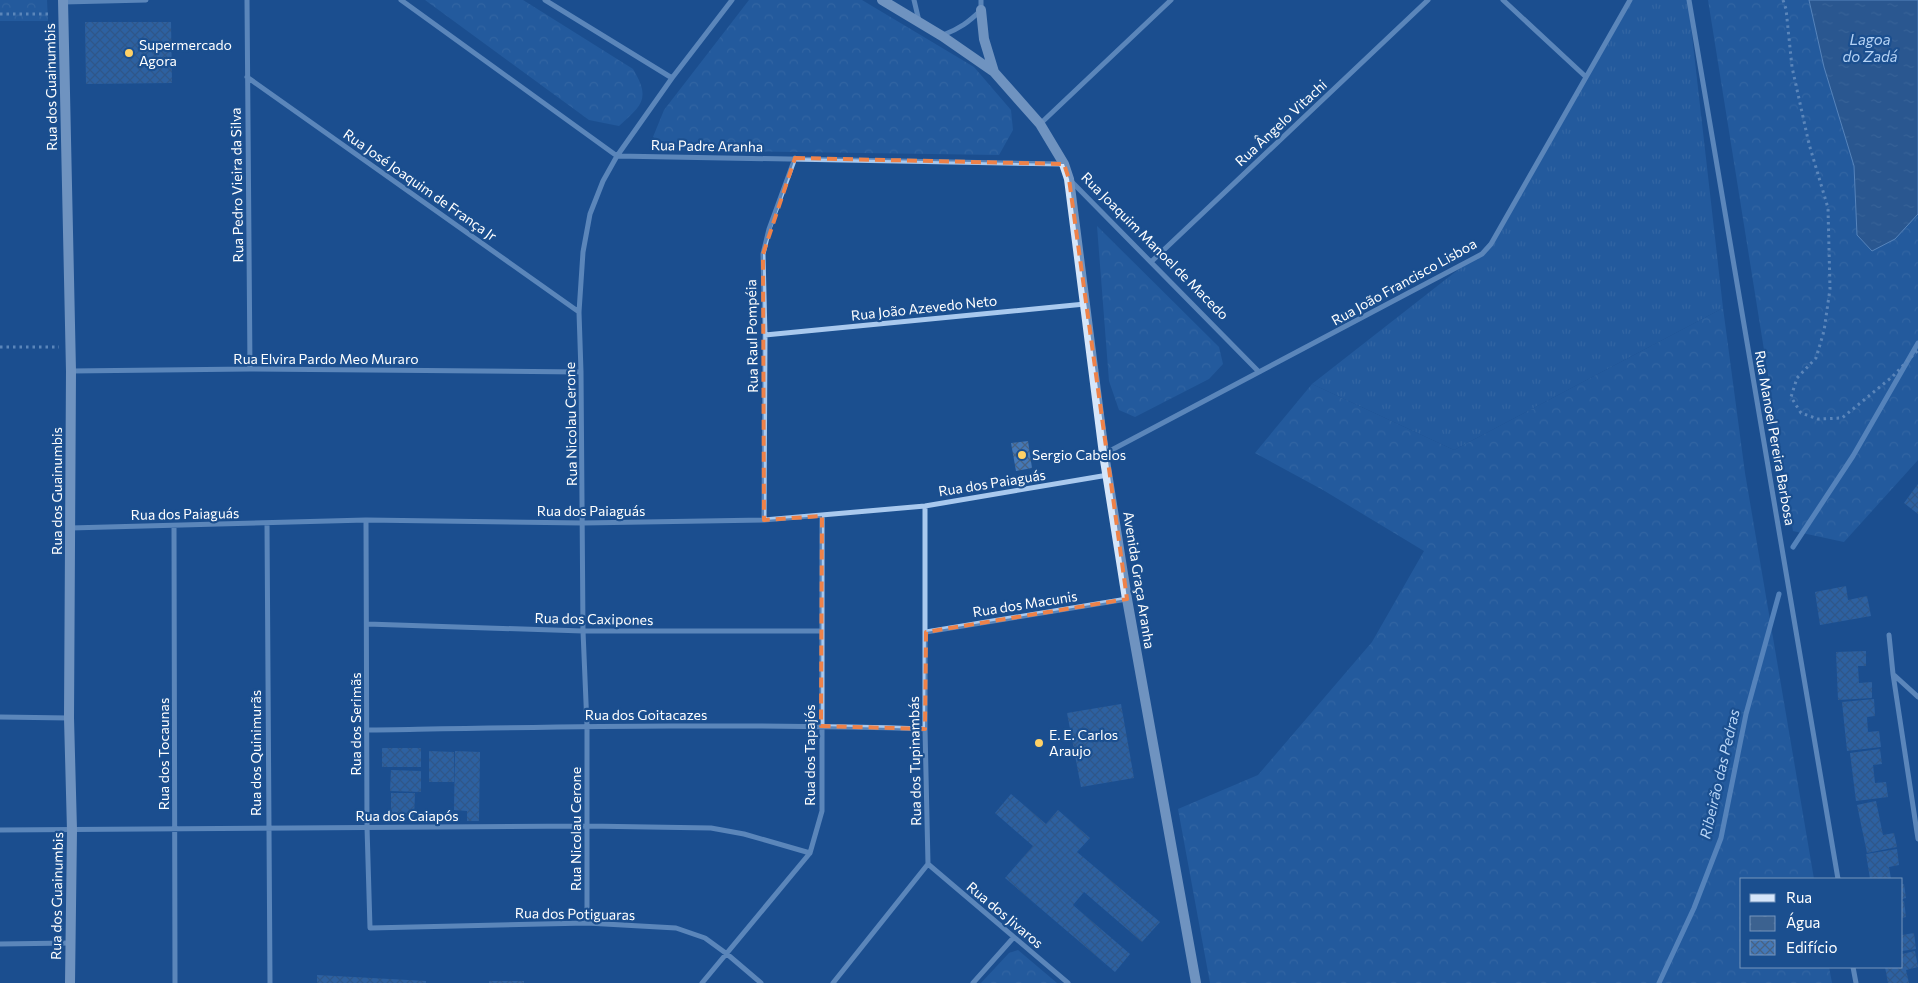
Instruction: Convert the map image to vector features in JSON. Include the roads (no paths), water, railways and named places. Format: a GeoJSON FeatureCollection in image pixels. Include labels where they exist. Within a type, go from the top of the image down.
{"type":"FeatureCollection","features":[{"type":"Feature","properties":{"kind":"street"},"geometry":{"type":"LineString","coordinates":[[63,1],[146,0]]}},
{"type":"Feature","properties":{"kind":"street","name":"Rua Pedro Vieira da Silva"},"geometry":{"type":"LineString","coordinates":[[246,0],[250,369]]}},
{"type":"Feature","properties":{"kind":"street"},"geometry":{"type":"LineString","coordinates":[[401,0],[617,156]]}},
{"type":"Feature","properties":{"kind":"street"},"geometry":{"type":"LineString","coordinates":[[545,0],[672,78]]}},
{"type":"Feature","properties":{"kind":"street","name":"Rua Nicolau Cerone"},"geometry":{"type":"LineString","coordinates":[[587,923],[587,726],[583,631],[582,372],[579,312],[583,252],[590,214],[603,181],[617,156],[672,78],[732,0]]}},
{"type":"Feature","properties":{"kind":"street","name":"Rua Joaquim Manoel de Macedo"},"geometry":{"type":"LineString","coordinates":[[882,0],[919,21],[994,72],[1040,124],[1064,164],[1069,179],[1259,372]]}},
{"type":"Feature","properties":{"kind":"street"},"geometry":{"type":"LineString","coordinates":[[914,0],[919,21]]}},
{"type":"Feature","properties":{"kind":"street"},"geometry":{"type":"LineString","coordinates":[[1040,124],[1170,0]]}},
{"type":"Feature","properties":{"kind":"street","name":"Rua Ângelo Vitachi"},"geometry":{"type":"LineString","coordinates":[[1150,262],[1428,0]]}},
{"type":"Feature","properties":{"kind":"street"},"geometry":{"type":"LineString","coordinates":[[1504,0],[1586,77]]}},
{"type":"Feature","properties":{"kind":"street","name":"Rua João Francisco Lisboa"},"geometry":{"type":"LineString","coordinates":[[1104,454],[1482,254],[1491,244],[1630,0]]}},
{"type":"Feature","properties":{"kind":"street","name":"Rua Manoel Pereira Barbosa"},"geometry":{"type":"LineString","coordinates":[[1689,0],[1838,878]]}},
{"type":"Feature","properties":{"kind":"street","name":"Rua dos Guainumbis"},"geometry":{"type":"LineString","coordinates":[[63,1],[71,347],[69,718],[72,830],[70,983]]}},
{"type":"Feature","properties":{"kind":"street"},"geometry":{"type":"LineString","coordinates":[[942,36],[970,22],[981,5]]}},
{"type":"Feature","properties":{"kind":"street"},"geometry":{"type":"LineString","coordinates":[[981,5],[984,39],[994,72]]}},
{"type":"Feature","properties":{"kind":"street","name":"Rua José Joaquim de França Jr"},"geometry":{"type":"LineString","coordinates":[[247,77],[579,312]]}},
{"type":"Feature","properties":{"kind":"street","name":"Rua Padre Aranha"},"geometry":{"type":"LineString","coordinates":[[617,156],[1064,164]]}},
{"type":"Feature","properties":{"kind":"street","name":"Rua Raul Pompéia"},"geometry":{"type":"LineString","coordinates":[[764,520],[765,335],[763,254],[768,229],[795,158]]}},
{"type":"Feature","properties":{"kind":"street","name":"Avenida Graça Aranha"},"geometry":{"type":"LineString","coordinates":[[1069,179],[1104,454],[1127,599],[1196,983]]}},
{"type":"Feature","properties":{"kind":"street","name":"Rua João Azevedo Neto"},"geometry":{"type":"LineString","coordinates":[[765,335],[1085,304]]}},
{"type":"Feature","properties":{"kind":"street","name":"Rua Elvira Pardo Meo Muraro"},"geometry":{"type":"LineString","coordinates":[[71,371],[250,369],[582,372]]}},
{"type":"Feature","properties":{"kind":"street","name":"Rua dos Paiaguás"},"geometry":{"type":"LineString","coordinates":[[70,528],[366,520],[583,523],[764,520],[925,506],[1108,475]]}},
{"type":"Feature","properties":{"kind":"street","name":"Rua dos Tupinambás"},"geometry":{"type":"LineString","coordinates":[[925,506],[925,729],[928,864]]}},
{"type":"Feature","properties":{"kind":"street","name":"Rua dos Tapajós"},"geometry":{"type":"LineString","coordinates":[[702,983],[810,853],[822,811],[822,516]]}},
{"type":"Feature","properties":{"kind":"street","name":"Rua dos Serimãs"},"geometry":{"type":"LineString","coordinates":[[366,520],[367,827],[370,928]]}},
{"type":"Feature","properties":{"kind":"street","name":"Rua dos Quinimurãs"},"geometry":{"type":"LineString","coordinates":[[266,523],[270,983]]}},
{"type":"Feature","properties":{"kind":"street","name":"Rua dos Tocaunas"},"geometry":{"type":"LineString","coordinates":[[174,526],[175,983]]}},
{"type":"Feature","properties":{"kind":"street","name":"Rua dos Macunis"},"geometry":{"type":"LineString","coordinates":[[926,632],[1127,599]]}},
{"type":"Feature","properties":{"kind":"street","name":"Rua dos Caxipones"},"geometry":{"type":"LineString","coordinates":[[367,624],[583,631],[822,631]]}},
{"type":"Feature","properties":{"kind":"street"},"geometry":{"type":"LineString","coordinates":[[1890,635],[1893,674],[1918,839]]}},
{"type":"Feature","properties":{"kind":"street"},"geometry":{"type":"LineString","coordinates":[[1893,674],[1918,697]]}},
{"type":"Feature","properties":{"kind":"street"},"geometry":{"type":"LineString","coordinates":[[0,717],[69,718]]}},
{"type":"Feature","properties":{"kind":"street","name":"Rua dos Goitacazes"},"geometry":{"type":"LineString","coordinates":[[367,730],[587,726],[821,726],[925,729]]}},
{"type":"Feature","properties":{"kind":"street","name":"Rua dos Caiapós"},"geometry":{"type":"LineString","coordinates":[[0,830],[587,826],[710,828],[744,834],[810,853]]}},
{"type":"Feature","properties":{"kind":"street"},"geometry":{"type":"LineString","coordinates":[[833,983],[928,864]]}},
{"type":"Feature","properties":{"kind":"street","name":"Rua dos Jivaros"},"geometry":{"type":"LineString","coordinates":[[928,864],[1068,983]]}},
{"type":"Feature","properties":{"kind":"street","name":"Rua dos Potiguaras"},"geometry":{"type":"LineString","coordinates":[[370,928],[587,923],[676,928],[706,938],[761,983]]}},
{"type":"Feature","properties":{"kind":"street"},"geometry":{"type":"LineString","coordinates":[[973,983],[1014,937]]}},
{"type":"Feature","properties":{"kind":"street"},"geometry":{"type":"LineString","coordinates":[[0,944],[70,943]]}},
{"type":"Feature","properties":{"kind":"street"},"geometry":{"type":"LineString","coordinates":[[1853,968],[1856,983]]}},
{"type":"Feature","properties":{"kind":"water","name":"Lagoa do Zadá"},"geometry":{"type":"Polygon","coordinates":[[[1809,0],[1918,0],[1918,214],[1895,239],[1872,251],[1857,235],[1854,166],[1824,67],[1809,0]]]}},
{"type":"Feature","properties":{"kind":"waterway","name":"Ribeirão das Pedras"},"geometry":{"type":"LineString","coordinates":[[1793,547],[1853,456],[1918,343]]}},
{"type":"Feature","properties":{"kind":"waterway","name":"Ribeirão das Pedras"},"geometry":{"type":"LineString","coordinates":[[1659,983],[1694,908],[1721,838],[1746,714],[1779,594]]}},
{"type":"Feature","properties":{"kind":"place","name":"Supermercado Agora"},"geometry":{"type":"Point","coordinates":[129,53]}},
{"type":"Feature","properties":{"kind":"place","name":"Sergio Cabelos"},"geometry":{"type":"Point","coordinates":[1022,455]}},
{"type":"Feature","properties":{"kind":"place","name":"E. E. Carlos Araujo"},"geometry":{"type":"Point","coordinates":[1039,743]}}]}
